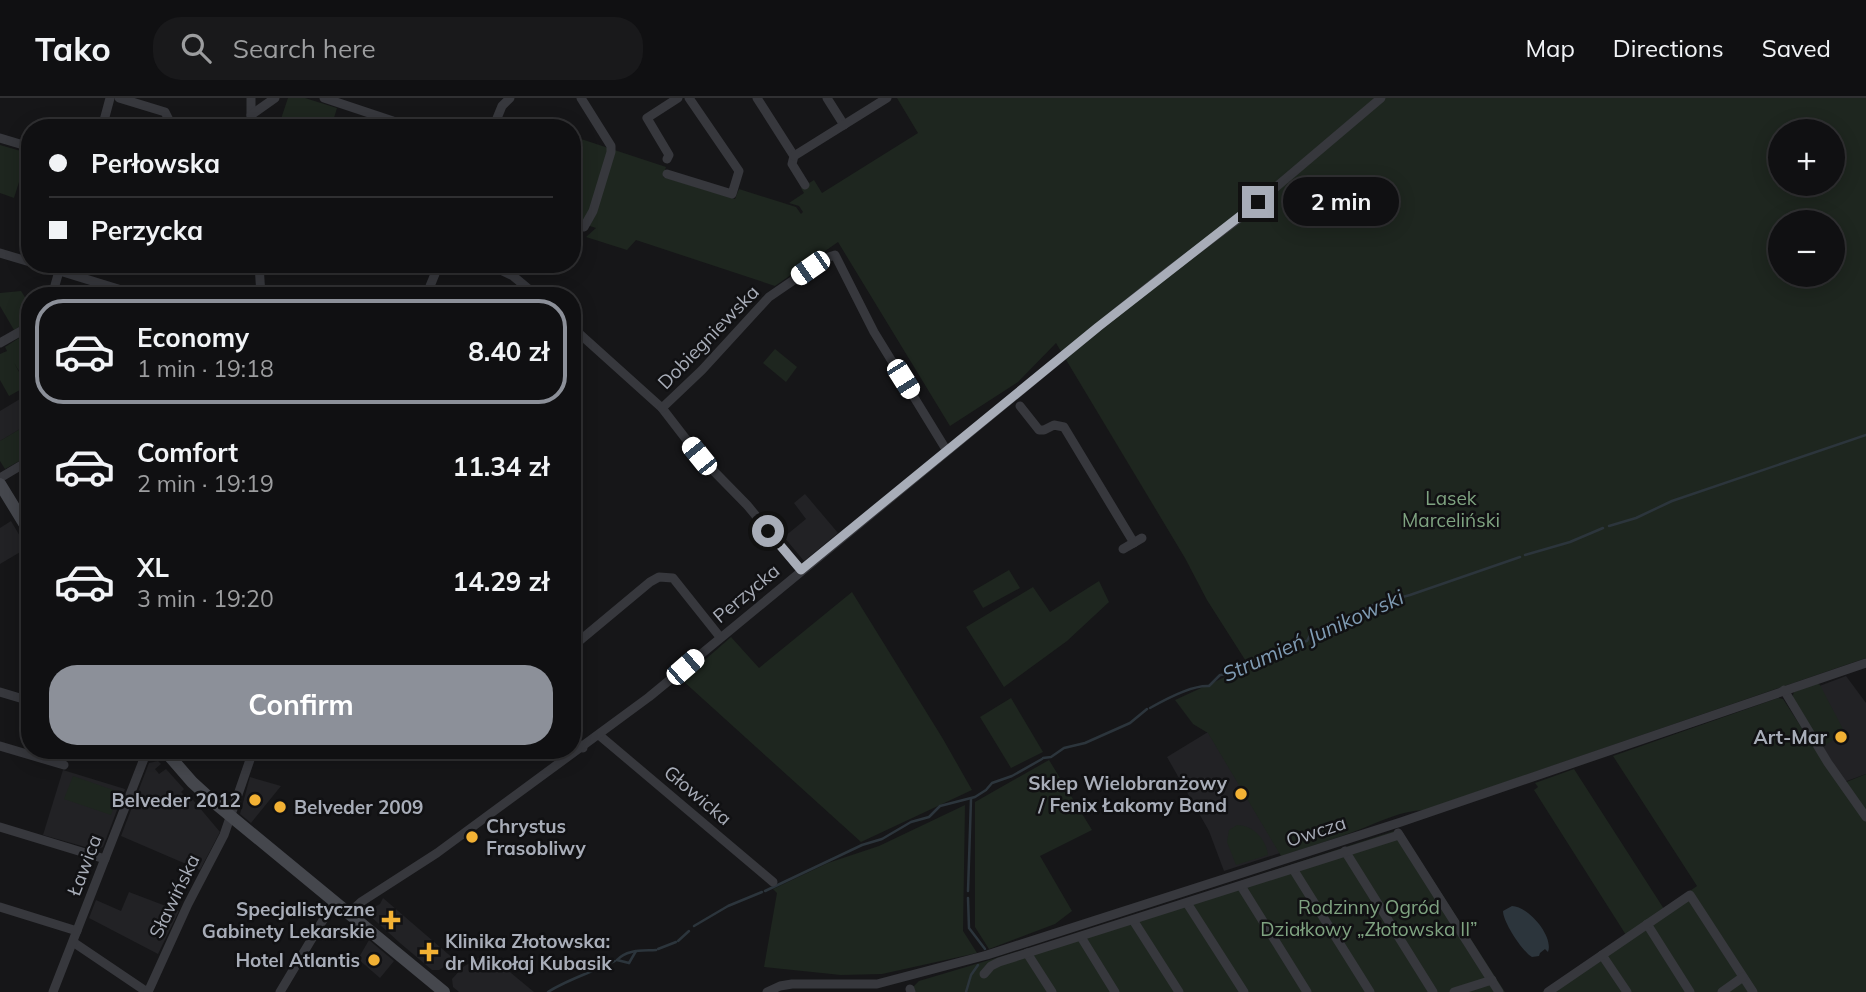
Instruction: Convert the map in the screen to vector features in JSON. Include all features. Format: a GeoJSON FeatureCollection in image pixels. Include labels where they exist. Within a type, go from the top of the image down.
{"type":"FeatureCollection","features":[{"type":"Feature","properties":{"kind":"street"},"geometry":{"type":"LineString","coordinates":[[104,119],[110,98]]}},
{"type":"Feature","properties":{"kind":"street"},"geometry":{"type":"LineString","coordinates":[[118,98],[165,113],[168,119]]}},
{"type":"Feature","properties":{"kind":"street"},"geometry":{"type":"LineString","coordinates":[[251,98],[251,116]]}},
{"type":"Feature","properties":{"kind":"street"},"geometry":{"type":"LineString","coordinates":[[251,116],[275,98]]}},
{"type":"Feature","properties":{"kind":"street"},"geometry":{"type":"LineString","coordinates":[[324,98],[387,119]]}},
{"type":"Feature","properties":{"kind":"street"},"geometry":{"type":"LineString","coordinates":[[497,119],[502,106],[510,98]]}},
{"type":"Feature","properties":{"kind":"street"},"geometry":{"type":"LineString","coordinates":[[581,98],[611,146],[593,211],[584,228]]}},
{"type":"Feature","properties":{"kind":"street"},"geometry":{"type":"LineString","coordinates":[[667,159],[670,155],[647,118],[678,98]]}},
{"type":"Feature","properties":{"kind":"street"},"geometry":{"type":"LineString","coordinates":[[667,174],[732,194],[739,171],[689,98]]}},
{"type":"Feature","properties":{"kind":"street"},"geometry":{"type":"LineString","coordinates":[[757,98],[794,156]]}},
{"type":"Feature","properties":{"kind":"street"},"geometry":{"type":"LineString","coordinates":[[827,98],[844,125]]}},
{"type":"Feature","properties":{"kind":"street"},"geometry":{"type":"LineString","coordinates":[[805,185],[792,164],[794,156],[887,98]]}},
{"type":"Feature","properties":{"kind":"street","name":"Perzycka"},"geometry":{"type":"LineString","coordinates":[[583,748],[1151,284],[1237,220],[1381,98]]}},
{"type":"Feature","properties":{"kind":"street"},"geometry":{"type":"LineString","coordinates":[[0,138],[21,144]]}},
{"type":"Feature","properties":{"kind":"street"},"geometry":{"type":"LineString","coordinates":[[0,253],[21,259]]}},
{"type":"Feature","properties":{"kind":"street","name":"Dobiegniewska"},"geometry":{"type":"LineString","coordinates":[[662,408],[702,370],[768,297],[826,258],[835,255],[874,332],[947,451]]}},
{"type":"Feature","properties":{"kind":"street"},"geometry":{"type":"LineString","coordinates":[[74,273],[115,287]]}},
{"type":"Feature","properties":{"kind":"street"},"geometry":{"type":"LineString","coordinates":[[507,273],[526,287]]}},
{"type":"Feature","properties":{"kind":"street"},"geometry":{"type":"LineString","coordinates":[[0,343],[21,331]]}},
{"type":"Feature","properties":{"kind":"street"},"geometry":{"type":"LineString","coordinates":[[581,335],[662,408],[699,456],[747,505],[801,570]]}},
{"type":"Feature","properties":{"kind":"street"},"geometry":{"type":"LineString","coordinates":[[1020,406],[1039,430],[1054,425],[1064,427],[1138,540],[1123,550]]}},
{"type":"Feature","properties":{"kind":"street"},"geometry":{"type":"LineString","coordinates":[[0,478],[21,465]]}},
{"type":"Feature","properties":{"kind":"street"},"geometry":{"type":"LineString","coordinates":[[0,484],[21,518]]}},
{"type":"Feature","properties":{"kind":"street"},"geometry":{"type":"LineString","coordinates":[[581,640],[650,582],[664,576],[673,578],[720,637]]}},
{"type":"Feature","properties":{"kind":"street","name":"Owcza"},"geometry":{"type":"LineString","coordinates":[[767,992],[792,984],[877,984],[987,955],[1403,821],[1866,663]]}},
{"type":"Feature","properties":{"kind":"street"},"geometry":{"type":"LineString","coordinates":[[1784,690],[1828,763],[1866,817]]}},
{"type":"Feature","properties":{"kind":"street"},"geometry":{"type":"LineString","coordinates":[[0,692],[21,698]]}},
{"type":"Feature","properties":{"kind":"street","name":"Głowicka"},"geometry":{"type":"LineString","coordinates":[[600,735],[773,882]]}},
{"type":"Feature","properties":{"kind":"street"},"geometry":{"type":"LineString","coordinates":[[0,746],[21,752]]}},
{"type":"Feature","properties":{"kind":"street"},"geometry":{"type":"LineString","coordinates":[[44,759],[64,765]]}},
{"type":"Feature","properties":{"kind":"street","name":"Ławica"},"geometry":{"type":"LineString","coordinates":[[54,992],[144,759]]}},
{"type":"Feature","properties":{"kind":"street"},"geometry":{"type":"LineString","coordinates":[[172,759],[192,782],[231,816],[337,902],[438,990]]}},
{"type":"Feature","properties":{"kind":"street","name":"Sławińska"},"geometry":{"type":"LineString","coordinates":[[148,992],[231,816],[250,759]]}},
{"type":"Feature","properties":{"kind":"street","name":"Perzycka"},"geometry":{"type":"LineString","coordinates":[[349,913],[568,759]]}},
{"type":"Feature","properties":{"kind":"street"},"geometry":{"type":"LineString","coordinates":[[0,827],[105,859]]}},
{"type":"Feature","properties":{"kind":"street"},"geometry":{"type":"LineString","coordinates":[[984,974],[999,961],[1399,834],[1499,992]]}},
{"type":"Feature","properties":{"kind":"street"},"geometry":{"type":"LineString","coordinates":[[1345,852],[1433,992]]}},
{"type":"Feature","properties":{"kind":"street"},"geometry":{"type":"LineString","coordinates":[[1293,869],[1370,992]]}},
{"type":"Feature","properties":{"kind":"street"},"geometry":{"type":"LineString","coordinates":[[1241,886],[1307,992]]}},
{"type":"Feature","properties":{"kind":"street"},"geometry":{"type":"LineString","coordinates":[[1548,992],[1561,988],[1602,955],[1690,895],[1753,992]]}},
{"type":"Feature","properties":{"kind":"street"},"geometry":{"type":"LineString","coordinates":[[280,992],[329,910],[337,902]]}},
{"type":"Feature","properties":{"kind":"street"},"geometry":{"type":"LineString","coordinates":[[1187,903],[1244,992]]}},
{"type":"Feature","properties":{"kind":"street"},"geometry":{"type":"LineString","coordinates":[[0,907],[77,931]]}},
{"type":"Feature","properties":{"kind":"street"},"geometry":{"type":"LineString","coordinates":[[1133,920],[1179,992]]}},
{"type":"Feature","properties":{"kind":"street"},"geometry":{"type":"LineString","coordinates":[[1647,924],[1690,992]]}},
{"type":"Feature","properties":{"kind":"street"},"geometry":{"type":"LineString","coordinates":[[1081,937],[1115,992]]}},
{"type":"Feature","properties":{"kind":"street"},"geometry":{"type":"LineString","coordinates":[[72,942],[148,992]]}},
{"type":"Feature","properties":{"kind":"street"},"geometry":{"type":"LineString","coordinates":[[1027,953],[1052,992]]}},
{"type":"Feature","properties":{"kind":"street"},"geometry":{"type":"LineString","coordinates":[[1602,955],[1627,992]]}},
{"type":"Feature","properties":{"kind":"street"},"geometry":{"type":"LineString","coordinates":[[1723,992],[1743,977]]}},
{"type":"Feature","properties":{"kind":"street"},"geometry":{"type":"LineString","coordinates":[[1454,992],[1492,980]]}},
{"type":"Feature","properties":{"kind":"shaded area"},"geometry":{"type":"Polygon","coordinates":[[[21,398],[21,428],[0,441],[0,411],[21,398]]]}},
{"type":"Feature","properties":{"kind":"shaded area"},"geometry":{"type":"Polygon","coordinates":[[[805,494],[838,533],[804,561],[784,537],[806,519],[794,503],[805,494]]]}},
{"type":"Feature","properties":{"kind":"shaded area"},"geometry":{"type":"Polygon","coordinates":[[[11,521],[21,538],[21,552],[0,564],[0,528],[11,521]]]}},
{"type":"Feature","properties":{"kind":"shaded area","name":"Art-Mar"},"geometry":{"type":"Polygon","coordinates":[[[1846,676],[1866,703],[1866,774],[1844,782],[1793,696],[1846,676]]]}},
{"type":"Feature","properties":{"kind":"shaded area","name":"Sklep Wielobranżowy / Fenix Łakomy Band"},"geometry":{"type":"Polygon","coordinates":[[[1208,732],[1280,853],[1224,871],[1209,831],[1167,757],[1208,732]]]}},
{"type":"Feature","properties":{"kind":"shaded area"},"geometry":{"type":"Polygon","coordinates":[[[158,761],[161,764],[155,769],[159,774],[166,769],[184,789],[181,792],[185,796],[188,794],[220,832],[200,870],[121,836],[149,763],[158,761]]]}},
{"type":"Feature","properties":{"kind":"shaded area"},"geometry":{"type":"Polygon","coordinates":[[[63,770],[125,789],[103,847],[96,850],[43,835],[63,770]]]}},
{"type":"Feature","properties":{"kind":"shaded area"},"geometry":{"type":"Polygon","coordinates":[[[250,777],[281,786],[251,823],[240,814],[250,777]]]}},
{"type":"Feature","properties":{"kind":"shaded area"},"geometry":{"type":"Polygon","coordinates":[[[129,892],[179,911],[158,954],[89,918],[96,900],[121,911],[129,892]]]}},
{"type":"Feature","properties":{"kind":"shaded area"},"geometry":{"type":"Polygon","coordinates":[[[383,898],[455,960],[439,970],[432,970],[400,943],[368,914],[367,911],[380,904],[383,898]]]}},
{"type":"Feature","properties":{"kind":"shaded area"},"geometry":{"type":"Polygon","coordinates":[[[1512,906],[1525,911],[1538,923],[1547,938],[1548,952],[1545,949],[1539,956],[1532,957],[1518,943],[1503,911],[1512,906]]]}},
{"type":"Feature","properties":{"kind":"shaded area"},"geometry":{"type":"Polygon","coordinates":[[[369,940],[394,961],[380,978],[358,959],[369,940]]]}},
{"type":"Feature","properties":{"kind":"shaded area"},"geometry":{"type":"Polygon","coordinates":[[[487,953],[534,992],[459,992],[453,987],[452,979],[463,967],[487,953]]]}},
{"type":"Feature","properties":{"kind":"green space"},"geometry":{"type":"Polygon","coordinates":[[[288,98],[305,98],[337,108],[334,119],[281,119],[288,98]]]}},
{"type":"Feature","properties":{"kind":"green space","name":"Lasek Marceliński"},"geometry":{"type":"Polygon","coordinates":[[[897,98],[1866,98],[1866,658],[1424,810],[1399,814],[1281,856],[1208,733],[1193,724],[1175,700],[1249,666],[1207,600],[1185,558],[1056,343],[1018,382],[950,426],[838,242],[775,286],[636,240],[627,250],[586,237],[596,228],[581,223],[581,139],[666,167],[663,177],[735,199],[739,189],[796,207],[801,214],[803,212],[799,206],[789,203],[804,193],[801,188],[814,180],[822,193],[918,133],[897,98]]]}},
{"type":"Feature","properties":{"kind":"green space"},"geometry":{"type":"Polygon","coordinates":[[[0,145],[21,151],[21,176],[14,198],[0,193],[0,145]]]}},
{"type":"Feature","properties":{"kind":"green space"},"geometry":{"type":"Polygon","coordinates":[[[21,291],[21,326],[14,330],[0,306],[0,293],[21,291]]]}},
{"type":"Feature","properties":{"kind":"green space"},"geometry":{"type":"Polygon","coordinates":[[[21,337],[21,374],[14,363],[21,375],[21,389],[9,396],[0,380],[0,354],[7,351],[5,347],[21,337]]]}},
{"type":"Feature","properties":{"kind":"green space"},"geometry":{"type":"Polygon","coordinates":[[[775,349],[797,367],[786,382],[763,363],[775,349]]]}},
{"type":"Feature","properties":{"kind":"green space"},"geometry":{"type":"Polygon","coordinates":[[[21,428],[21,460],[5,469],[0,461],[0,441],[21,428]]]}},
{"type":"Feature","properties":{"kind":"green space"},"geometry":{"type":"Polygon","coordinates":[[[1009,570],[1020,588],[983,608],[973,591],[1009,570]]]}},
{"type":"Feature","properties":{"kind":"green space"},"geometry":{"type":"Polygon","coordinates":[[[1099,581],[1109,602],[1067,641],[1004,687],[966,627],[1033,587],[1050,612],[1099,581]]]}},
{"type":"Feature","properties":{"kind":"green space"},"geometry":{"type":"Polygon","coordinates":[[[852,592],[972,790],[861,842],[682,680],[731,637],[759,668],[852,592]]]}},
{"type":"Feature","properties":{"kind":"green space"},"geometry":{"type":"Polygon","coordinates":[[[1817,683],[1845,733],[1822,747],[1792,698],[1794,692],[1817,683]]]}},
{"type":"Feature","properties":{"kind":"green space"},"geometry":{"type":"Polygon","coordinates":[[[1011,698],[1043,752],[1011,768],[980,717],[1011,698]]]}},
{"type":"Feature","properties":{"kind":"green space"},"geometry":{"type":"Polygon","coordinates":[[[1778,698],[1783,699],[1839,785],[1866,774],[1866,992],[1542,992],[1626,935],[1534,790],[1538,787],[1535,783],[1574,769],[1664,909],[1697,886],[1613,756],[1778,698]]]}},
{"type":"Feature","properties":{"kind":"green space"},"geometry":{"type":"Polygon","coordinates":[[[1049,760],[1092,830],[1040,856],[1072,911],[1055,924],[989,949],[975,927],[975,802],[1049,760]]]}},
{"type":"Feature","properties":{"kind":"green space"},"geometry":{"type":"Polygon","coordinates":[[[73,776],[119,792],[111,815],[64,799],[73,776]]]}},
{"type":"Feature","properties":{"kind":"green space"},"geometry":{"type":"Polygon","coordinates":[[[965,805],[963,931],[977,953],[882,974],[841,975],[764,967],[777,893],[773,889],[828,863],[879,846],[965,805]]]}},
{"type":"Feature","properties":{"kind":"green space"},"geometry":{"type":"Polygon","coordinates":[[[1237,825],[1248,827],[1258,834],[1268,855],[1236,865],[1227,842],[1229,830],[1237,825]]]}},
{"type":"Feature","properties":{"kind":"green space","name":"Rodzinny Ogród Działkowy „Złotowska II”"},"geometry":{"type":"Polygon","coordinates":[[[1394,831],[1402,832],[1505,992],[908,992],[919,981],[1084,932],[1394,831]]]}},
{"type":"Feature","properties":{"kind":"waterway","name":"Strumień Junikowski"},"geometry":{"type":"LineString","coordinates":[[1609,526],[1636,518],[1672,501],[1866,435]]}},
{"type":"Feature","properties":{"kind":"waterway","name":"Strumień Junikowski"},"geometry":{"type":"LineString","coordinates":[[1525,555],[1570,542],[1603,528]]}},
{"type":"Feature","properties":{"kind":"waterway","name":"Strumień Junikowski"},"geometry":{"type":"LineString","coordinates":[[1150,708],[1187,690],[1209,686],[1220,675],[1228,674],[1262,655],[1280,652],[1286,645],[1307,641],[1310,635],[1335,623],[1345,622],[1370,606],[1520,557]]}},
{"type":"Feature","properties":{"kind":"waterway","name":"Strumień Junikowski"},"geometry":{"type":"LineString","coordinates":[[1043,758],[1130,723],[1147,709]]}},
{"type":"Feature","properties":{"kind":"waterway","name":"Strumień Junikowski"},"geometry":{"type":"LineString","coordinates":[[765,891],[862,845],[882,839],[911,822],[929,817],[940,806],[975,797],[992,783],[1012,776],[1042,759]]}},
{"type":"Feature","properties":{"kind":"waterway"},"geometry":{"type":"LineString","coordinates":[[968,891],[971,799]]}},
{"type":"Feature","properties":{"kind":"waterway","name":"Strumień Junikowski"},"geometry":{"type":"LineString","coordinates":[[694,926],[728,906],[762,892]]}},
{"type":"Feature","properties":{"kind":"waterway"},"geometry":{"type":"LineString","coordinates":[[968,898],[969,928],[985,949]]}},
{"type":"Feature","properties":{"kind":"waterway","name":"Strumień Junikowski"},"geometry":{"type":"LineString","coordinates":[[678,941],[689,931]]}},
{"type":"Feature","properties":{"kind":"waterway","name":"Strumień Junikowski"},"geometry":{"type":"LineString","coordinates":[[658,949],[676,942]]}},
{"type":"Feature","properties":{"kind":"waterway","name":"Strumień Junikowski"},"geometry":{"type":"LineString","coordinates":[[617,960],[630,952],[656,950]]}},
{"type":"Feature","properties":{"kind":"waterway","name":"Strumień Junikowski"},"geometry":{"type":"LineString","coordinates":[[629,963],[636,951]]}},
{"type":"Feature","properties":{"kind":"waterway","name":"Strumień Junikowski"},"geometry":{"type":"LineString","coordinates":[[617,960],[629,963]]}},
{"type":"Feature","properties":{"kind":"waterway","name":"Strumień Junikowski"},"geometry":{"type":"LineString","coordinates":[[548,992],[615,961]]}},
{"type":"Feature","properties":{"kind":"waterway"},"geometry":{"type":"LineString","coordinates":[[966,992],[971,975],[978,965]]}},
{"type":"Feature","properties":{"kind":"place","name":"Art-Mar"},"geometry":{"type":"Point","coordinates":[1841,737]}},
{"type":"Feature","properties":{"kind":"place","name":"Sklep Wielobranżowy / Fenix Łakomy Band"},"geometry":{"type":"Point","coordinates":[1241,794]}},
{"type":"Feature","properties":{"kind":"place","name":"Belveder 2012"},"geometry":{"type":"Point","coordinates":[255,800]}},
{"type":"Feature","properties":{"kind":"place","name":"Belveder 2009"},"geometry":{"type":"Point","coordinates":[280,807]}},
{"type":"Feature","properties":{"kind":"place","name":"Chrystus Frasobliwy"},"geometry":{"type":"Point","coordinates":[472,837]}},
{"type":"Feature","properties":{"kind":"place","name":"Specjalistyczne Gabinety Lekarskie"},"geometry":{"type":"Point","coordinates":[391,920]}},
{"type":"Feature","properties":{"kind":"place","name":"Klinika Złotowska: dr Mikołaj Kubasik"},"geometry":{"type":"Point","coordinates":[429,952]}},
{"type":"Feature","properties":{"kind":"place","name":"Hotel Atlantis"},"geometry":{"type":"Point","coordinates":[374,960]}},
{"type":"Feature","properties":{"kind":"route"},"geometry":{"type":"LineString","coordinates":[[768,531],[801,570],[1098,327],[1258,202]]}}]}
